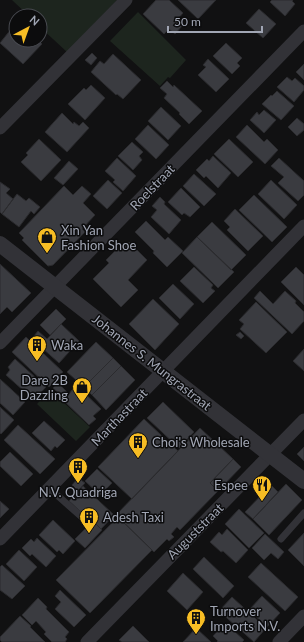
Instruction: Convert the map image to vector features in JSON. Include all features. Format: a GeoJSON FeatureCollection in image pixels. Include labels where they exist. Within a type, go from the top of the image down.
{"type":"FeatureCollection","features":[{"type":"Feature","properties":{"kind":"street"},"geometry":{"type":"LineString","coordinates":[[0,128],[126,0]]}},
{"type":"Feature","properties":{"kind":"street","name":"Roelstraat"},"geometry":{"type":"LineString","coordinates":[[0,343],[304,31]]}},
{"type":"Feature","properties":{"kind":"street","name":"Marthastraat"},"geometry":{"type":"LineString","coordinates":[[0,539],[304,226]]}},
{"type":"Feature","properties":{"kind":"street","name":"Johannes S. Mungrastraat"},"geometry":{"type":"LineString","coordinates":[[0,244],[304,481]]}},
{"type":"Feature","properties":{"kind":"street","name":"Auguststraat"},"geometry":{"type":"LineString","coordinates":[[87,642],[304,420]]}},
{"type":"Feature","properties":{"kind":"street"},"geometry":{"type":"LineString","coordinates":[[279,642],[304,616]]}},
{"type":"Feature","properties":{"kind":"lane"},"geometry":{"type":"LineString","coordinates":[[49,488],[84,519]]}},
{"type":"Feature","properties":{"kind":"lane"},"geometry":{"type":"LineString","coordinates":[[281,538],[304,513]]}},
{"type":"Feature","properties":{"kind":"shaded area"},"geometry":{"type":"Polygon","coordinates":[[[12,0],[117,0],[67,52],[48,34],[48,8],[20,8],[12,0]]]}},
{"type":"Feature","properties":{"kind":"shaded area"},"geometry":{"type":"Polygon","coordinates":[[[138,12],[186,60],[170,78],[168,77],[160,86],[110,41],[138,12]]]}},
{"type":"Feature","properties":{"kind":"shaded area"},"geometry":{"type":"Polygon","coordinates":[[[50,390],[90,427],[76,441],[37,404],[50,390]]]}},
{"type":"Feature","properties":{"kind":"building"},"geometry":{"type":"Polygon","coordinates":[[[156,0],[169,0],[183,13],[177,20],[182,26],[175,34],[169,29],[164,34],[143,14],[156,0]]]}},
{"type":"Feature","properties":{"kind":"building"},"geometry":{"type":"Polygon","coordinates":[[[178,0],[216,0],[198,19],[178,0]]]}},
{"type":"Feature","properties":{"kind":"building"},"geometry":{"type":"Polygon","coordinates":[[[272,0],[293,0],[292,1],[295,4],[285,16],[270,2],[272,0]]]}},
{"type":"Feature","properties":{"kind":"building"},"geometry":{"type":"Polygon","coordinates":[[[259,9],[276,24],[263,38],[246,23],[259,9]]]}},
{"type":"Feature","properties":{"kind":"building"},"geometry":{"type":"Polygon","coordinates":[[[8,33],[8,48],[38,48],[23,64],[0,43],[8,33]]]}},
{"type":"Feature","properties":{"kind":"building"},"geometry":{"type":"Polygon","coordinates":[[[226,43],[242,58],[237,63],[240,66],[232,74],[213,56],[226,43]]]}},
{"type":"Feature","properties":{"kind":"building"},"geometry":{"type":"Polygon","coordinates":[[[92,53],[97,58],[91,65],[85,60],[92,53]]]}},
{"type":"Feature","properties":{"kind":"building"},"geometry":{"type":"Polygon","coordinates":[[[113,54],[141,80],[123,99],[117,94],[116,95],[91,72],[100,61],[104,64],[113,54]]]}},
{"type":"Feature","properties":{"kind":"building"},"geometry":{"type":"Polygon","coordinates":[[[208,59],[229,79],[216,92],[198,75],[206,67],[203,65],[208,59]]]}},
{"type":"Feature","properties":{"kind":"building"},"geometry":{"type":"Polygon","coordinates":[[[304,64],[304,80],[296,72],[304,64]]]}},
{"type":"Feature","properties":{"kind":"building"},"geometry":{"type":"Polygon","coordinates":[[[287,77],[292,81],[295,78],[304,86],[304,90],[294,102],[277,87],[287,77]]]}},
{"type":"Feature","properties":{"kind":"building"},"geometry":{"type":"Polygon","coordinates":[[[167,81],[173,87],[174,85],[202,111],[189,124],[164,98],[167,94],[160,88],[167,81]]]}},
{"type":"Feature","properties":{"kind":"building"},"geometry":{"type":"Polygon","coordinates":[[[91,85],[105,98],[85,120],[68,104],[84,88],[86,90],[91,85]]]}},
{"type":"Feature","properties":{"kind":"building"},"geometry":{"type":"Polygon","coordinates":[[[277,91],[294,106],[281,120],[262,104],[277,91]]]}},
{"type":"Feature","properties":{"kind":"building"},"geometry":{"type":"Polygon","coordinates":[[[161,107],[181,126],[168,140],[148,121],[161,107]]]}},
{"type":"Feature","properties":{"kind":"building"},"geometry":{"type":"Polygon","coordinates":[[[264,110],[276,120],[264,133],[250,120],[257,112],[259,115],[264,110]]]}},
{"type":"Feature","properties":{"kind":"building"},"geometry":{"type":"Polygon","coordinates":[[[62,113],[73,124],[74,122],[79,126],[83,122],[89,128],[67,152],[45,132],[62,113]]]}},
{"type":"Feature","properties":{"kind":"building"},"geometry":{"type":"Polygon","coordinates":[[[297,118],[304,124],[304,130],[297,136],[288,127],[297,118]]]}},
{"type":"Feature","properties":{"kind":"building"},"geometry":{"type":"Polygon","coordinates":[[[148,125],[169,145],[156,159],[135,139],[148,125]]]}},
{"type":"Feature","properties":{"kind":"building"},"geometry":{"type":"Polygon","coordinates":[[[247,125],[264,142],[267,139],[278,150],[265,164],[236,137],[247,125]]]}},
{"type":"Feature","properties":{"kind":"building"},"geometry":{"type":"Polygon","coordinates":[[[39,139],[61,160],[41,181],[21,162],[28,155],[26,153],[39,139]]]}},
{"type":"Feature","properties":{"kind":"building"},"geometry":{"type":"Polygon","coordinates":[[[229,139],[253,162],[238,177],[214,154],[229,139]]]}},
{"type":"Feature","properties":{"kind":"building"},"geometry":{"type":"Polygon","coordinates":[[[132,142],[143,152],[139,156],[142,160],[133,170],[118,156],[132,142]]]}},
{"type":"Feature","properties":{"kind":"building"},"geometry":{"type":"Polygon","coordinates":[[[213,156],[231,173],[218,188],[206,176],[204,178],[196,170],[207,159],[209,161],[213,156]]]}},
{"type":"Feature","properties":{"kind":"building"},"geometry":{"type":"Polygon","coordinates":[[[117,158],[136,176],[123,191],[113,182],[115,180],[105,171],[117,158]]]}},
{"type":"Feature","properties":{"kind":"building"},"geometry":{"type":"Polygon","coordinates":[[[279,158],[304,181],[304,195],[298,201],[278,183],[284,177],[271,166],[279,158]]]}},
{"type":"Feature","properties":{"kind":"building"},"geometry":{"type":"Polygon","coordinates":[[[69,161],[78,169],[63,185],[54,178],[69,161]]]}},
{"type":"Feature","properties":{"kind":"building"},"geometry":{"type":"Polygon","coordinates":[[[194,174],[216,194],[204,206],[183,186],[194,174]]]}},
{"type":"Feature","properties":{"kind":"building"},"geometry":{"type":"Polygon","coordinates":[[[108,180],[122,193],[107,209],[93,196],[108,180]]]}},
{"type":"Feature","properties":{"kind":"building"},"geometry":{"type":"Polygon","coordinates":[[[271,180],[297,205],[284,219],[258,194],[271,180]]]}},
{"type":"Feature","properties":{"kind":"building"},"geometry":{"type":"Polygon","coordinates":[[[0,182],[10,189],[6,193],[13,199],[2,214],[0,212],[0,182]]]}},
{"type":"Feature","properties":{"kind":"building"},"geometry":{"type":"Polygon","coordinates":[[[64,186],[73,195],[82,186],[91,194],[83,203],[95,215],[82,229],[85,232],[53,265],[48,266],[22,240],[24,238],[19,233],[64,186]]]}},
{"type":"Feature","properties":{"kind":"building"},"geometry":{"type":"Polygon","coordinates":[[[181,188],[200,207],[190,217],[184,213],[182,215],[168,202],[181,188]]]}},
{"type":"Feature","properties":{"kind":"building"},"geometry":{"type":"Polygon","coordinates":[[[17,194],[26,201],[29,198],[40,207],[34,214],[31,211],[19,227],[2,214],[17,194]]]}},
{"type":"Feature","properties":{"kind":"building"},"geometry":{"type":"Polygon","coordinates":[[[254,195],[287,227],[272,242],[239,210],[254,195]]]}},
{"type":"Feature","properties":{"kind":"building"},"geometry":{"type":"Polygon","coordinates":[[[160,197],[165,202],[164,204],[181,220],[169,234],[151,217],[157,210],[152,206],[160,197]]]}},
{"type":"Feature","properties":{"kind":"building"},"geometry":{"type":"Polygon","coordinates":[[[235,209],[263,236],[248,251],[227,230],[230,227],[224,221],[235,209]]]}},
{"type":"Feature","properties":{"kind":"building"},"geometry":{"type":"Polygon","coordinates":[[[146,221],[165,240],[168,237],[183,251],[167,267],[153,253],[154,251],[135,232],[146,221]]]}},
{"type":"Feature","properties":{"kind":"building"},"geometry":{"type":"Polygon","coordinates":[[[212,222],[246,255],[231,270],[197,237],[212,222]]]}},
{"type":"Feature","properties":{"kind":"building"},"geometry":{"type":"Polygon","coordinates":[[[197,237],[234,272],[218,288],[182,253],[197,237]]]}},
{"type":"Feature","properties":{"kind":"building"},"geometry":{"type":"Polygon","coordinates":[[[129,242],[147,260],[128,280],[138,290],[121,307],[93,279],[109,263],[106,260],[118,248],[121,251],[129,242]]]}},
{"type":"Feature","properties":{"kind":"building"},"geometry":{"type":"Polygon","coordinates":[[[0,264],[31,293],[12,312],[7,307],[0,314],[0,264]]]}},
{"type":"Feature","properties":{"kind":"building"},"geometry":{"type":"Polygon","coordinates":[[[194,267],[213,285],[211,288],[215,291],[203,303],[180,281],[194,267]]]}},
{"type":"Feature","properties":{"kind":"building"},"geometry":{"type":"Polygon","coordinates":[[[296,267],[304,275],[304,305],[281,282],[296,267]]]}},
{"type":"Feature","properties":{"kind":"building"},"geometry":{"type":"Polygon","coordinates":[[[173,284],[194,304],[180,319],[159,298],[173,284]]]}},
{"type":"Feature","properties":{"kind":"building"},"geometry":{"type":"Polygon","coordinates":[[[260,291],[273,304],[285,291],[296,301],[295,303],[304,312],[304,321],[292,334],[254,298],[260,291]]]}},
{"type":"Feature","properties":{"kind":"building"},"geometry":{"type":"Polygon","coordinates":[[[153,299],[179,324],[155,350],[129,324],[153,299]]]}},
{"type":"Feature","properties":{"kind":"building"},"geometry":{"type":"Polygon","coordinates":[[[256,302],[287,332],[266,353],[240,329],[244,324],[239,320],[256,302]]]}},
{"type":"Feature","properties":{"kind":"building"},"geometry":{"type":"Polygon","coordinates":[[[56,309],[66,319],[50,335],[40,325],[56,309]]]}},
{"type":"Feature","properties":{"kind":"building"},"geometry":{"type":"Polygon","coordinates":[[[61,324],[79,341],[59,363],[41,347],[43,345],[34,336],[38,331],[47,339],[61,324]]]}},
{"type":"Feature","properties":{"kind":"building"},"geometry":{"type":"Polygon","coordinates":[[[240,332],[244,336],[241,339],[236,335],[240,332]]]}},
{"type":"Feature","properties":{"kind":"building","name":"Waka"},"geometry":{"type":"Polygon","coordinates":[[[26,337],[63,372],[49,387],[12,352],[26,337]]]}},
{"type":"Feature","properties":{"kind":"building"},"geometry":{"type":"Polygon","coordinates":[[[96,342],[113,358],[84,387],[67,372],[96,342]]]}},
{"type":"Feature","properties":{"kind":"building"},"geometry":{"type":"Polygon","coordinates":[[[304,349],[304,371],[293,361],[304,349]]]}},
{"type":"Feature","properties":{"kind":"building"},"geometry":{"type":"Polygon","coordinates":[[[113,358],[121,366],[92,395],[84,387],[113,358]]]}},
{"type":"Feature","properties":{"kind":"building"},"geometry":{"type":"Polygon","coordinates":[[[15,359],[46,387],[34,400],[6,375],[10,370],[8,367],[15,359]]]}},
{"type":"Feature","properties":{"kind":"building"},"geometry":{"type":"Polygon","coordinates":[[[121,366],[135,380],[106,410],[92,395],[121,366]]]}},
{"type":"Feature","properties":{"kind":"building"},"geometry":{"type":"Polygon","coordinates":[[[0,379],[25,402],[13,415],[0,403],[0,379]]]}},
{"type":"Feature","properties":{"kind":"building","name":"Dare 2B Dazzling"},"geometry":{"type":"Polygon","coordinates":[[[58,383],[69,394],[76,385],[101,409],[93,416],[96,419],[89,425],[63,400],[64,398],[53,388],[58,383]]]}},
{"type":"Feature","properties":{"kind":"building"},"geometry":{"type":"Polygon","coordinates":[[[163,402],[194,432],[179,448],[147,418],[163,402]]]}},
{"type":"Feature","properties":{"kind":"building"},"geometry":{"type":"Polygon","coordinates":[[[0,407],[14,420],[1,434],[0,433],[0,407]]]}},
{"type":"Feature","properties":{"kind":"building","name":"Choi's Wholesale"},"geometry":{"type":"Polygon","coordinates":[[[144,419],[178,451],[132,499],[98,467],[144,419]]]}},
{"type":"Feature","properties":{"kind":"building"},"geometry":{"type":"Polygon","coordinates":[[[44,421],[65,440],[57,448],[55,446],[51,451],[32,433],[44,421]]]}},
{"type":"Feature","properties":{"kind":"building"},"geometry":{"type":"Polygon","coordinates":[[[18,425],[55,459],[40,474],[4,440],[18,425]]]}},
{"type":"Feature","properties":{"kind":"building"},"geometry":{"type":"Polygon","coordinates":[[[200,428],[233,459],[210,483],[218,491],[180,530],[177,527],[171,534],[174,537],[169,541],[167,539],[154,552],[116,515],[200,428]]]}},
{"type":"Feature","properties":{"kind":"building"},"geometry":{"type":"Polygon","coordinates":[[[304,447],[304,461],[297,454],[304,447]]]}},
{"type":"Feature","properties":{"kind":"building"},"geometry":{"type":"Polygon","coordinates":[[[10,452],[33,474],[21,486],[0,466],[0,462],[10,452]]]}},
{"type":"Feature","properties":{"kind":"building"},"geometry":{"type":"Polygon","coordinates":[[[233,459],[241,467],[218,491],[210,483],[233,459]]]}},
{"type":"Feature","properties":{"kind":"building"},"geometry":{"type":"Polygon","coordinates":[[[97,469],[112,483],[100,495],[85,481],[97,469]]]}},
{"type":"Feature","properties":{"kind":"building","name":"N.V. Quadriga"},"geometry":{"type":"Polygon","coordinates":[[[78,478],[85,483],[78,491],[72,485],[78,478]]]}},
{"type":"Feature","properties":{"kind":"building"},"geometry":{"type":"Polygon","coordinates":[[[286,484],[302,500],[269,535],[253,519],[286,484]]]}},
{"type":"Feature","properties":{"kind":"building","name":"Espee"},"geometry":{"type":"Polygon","coordinates":[[[271,485],[278,492],[253,519],[245,512],[271,485]]]}},
{"type":"Feature","properties":{"kind":"building"},"geometry":{"type":"Polygon","coordinates":[[[83,486],[114,515],[101,529],[69,501],[83,486]]]}},
{"type":"Feature","properties":{"kind":"building"},"geometry":{"type":"Polygon","coordinates":[[[0,501],[9,509],[0,518],[0,501]]]}},
{"type":"Feature","properties":{"kind":"building"},"geometry":{"type":"Polygon","coordinates":[[[239,509],[264,533],[249,548],[225,524],[239,509]]]}},
{"type":"Feature","properties":{"kind":"building"},"geometry":{"type":"Polygon","coordinates":[[[118,517],[152,550],[90,613],[56,580],[118,517]]]}},
{"type":"Feature","properties":{"kind":"building"},"geometry":{"type":"Polygon","coordinates":[[[53,520],[75,541],[63,554],[59,550],[57,552],[39,535],[53,520]]]}},
{"type":"Feature","properties":{"kind":"building","name":"Adesh Taxi"},"geometry":{"type":"Polygon","coordinates":[[[93,521],[102,530],[85,548],[75,539],[93,521]]]}},
{"type":"Feature","properties":{"kind":"building"},"geometry":{"type":"Polygon","coordinates":[[[227,529],[248,550],[236,563],[210,542],[219,532],[222,535],[227,529]]]}},
{"type":"Feature","properties":{"kind":"building"},"geometry":{"type":"Polygon","coordinates":[[[304,533],[304,566],[288,550],[304,533]]]}},
{"type":"Feature","properties":{"kind":"building"},"geometry":{"type":"Polygon","coordinates":[[[265,534],[284,552],[278,559],[271,553],[264,560],[252,548],[265,534]]]}},
{"type":"Feature","properties":{"kind":"building"},"geometry":{"type":"Polygon","coordinates":[[[37,538],[56,556],[46,567],[32,554],[30,556],[22,548],[31,539],[34,542],[37,538]]]}},
{"type":"Feature","properties":{"kind":"building"},"geometry":{"type":"Polygon","coordinates":[[[19,550],[37,567],[24,581],[6,564],[19,550]]]}},
{"type":"Feature","properties":{"kind":"building"},"geometry":{"type":"Polygon","coordinates":[[[204,557],[234,586],[223,598],[193,569],[204,557]]]}},
{"type":"Feature","properties":{"kind":"building"},"geometry":{"type":"Polygon","coordinates":[[[261,563],[298,597],[285,611],[248,577],[261,563]]]}},
{"type":"Feature","properties":{"kind":"building"},"geometry":{"type":"Polygon","coordinates":[[[2,565],[25,586],[12,599],[0,590],[0,567],[2,565]]]}},
{"type":"Feature","properties":{"kind":"building"},"geometry":{"type":"Polygon","coordinates":[[[183,573],[203,592],[187,610],[167,591],[183,573]]]}},
{"type":"Feature","properties":{"kind":"building"},"geometry":{"type":"Polygon","coordinates":[[[60,590],[86,615],[74,627],[55,609],[61,602],[55,596],[60,590]]]}},
{"type":"Feature","properties":{"kind":"building"},"geometry":{"type":"Polygon","coordinates":[[[262,596],[280,613],[267,627],[249,610],[262,596]]]}},
{"type":"Feature","properties":{"kind":"building"},"geometry":{"type":"Polygon","coordinates":[[[232,597],[266,628],[254,642],[219,611],[232,597]]]}},
{"type":"Feature","properties":{"kind":"building"},"geometry":{"type":"Polygon","coordinates":[[[38,598],[47,607],[46,609],[69,632],[65,637],[67,639],[65,642],[52,642],[44,634],[46,632],[36,621],[32,625],[22,615],[38,598]]]}},
{"type":"Feature","properties":{"kind":"building"},"geometry":{"type":"Polygon","coordinates":[[[20,616],[45,642],[2,642],[0,640],[0,637],[20,616]]]}},
{"type":"Feature","properties":{"kind":"building"},"geometry":{"type":"Polygon","coordinates":[[[225,623],[244,640],[242,642],[217,642],[218,641],[213,636],[225,623]]]}},
{"type":"Feature","properties":{"kind":"building"},"geometry":{"type":"Polygon","coordinates":[[[133,626],[149,642],[122,642],[119,640],[133,626]]]}},
{"type":"Feature","properties":{"kind":"building","name":"Turnover Imports N.V."},"geometry":{"type":"Polygon","coordinates":[[[196,628],[211,642],[183,642],[196,628]]]}},
{"type":"Feature","properties":{"kind":"place","name":"Xin Yan Fashion Shoe"},"geometry":{"type":"Point","coordinates":[47,254]}},
{"type":"Feature","properties":{"kind":"place","name":"Waka"},"geometry":{"type":"Point","coordinates":[37,362]}},
{"type":"Feature","properties":{"kind":"place","name":"Dare 2B Dazzling"},"geometry":{"type":"Point","coordinates":[82,404]}},
{"type":"Feature","properties":{"kind":"place","name":"Choi's Wholesale"},"geometry":{"type":"Point","coordinates":[138,459]}},
{"type":"Feature","properties":{"kind":"place","name":"N.V. Quadriga"},"geometry":{"type":"Point","coordinates":[78,484]}},
{"type":"Feature","properties":{"kind":"place","name":"Espee"},"geometry":{"type":"Point","coordinates":[262,502]}},
{"type":"Feature","properties":{"kind":"place","name":"Adesh Taxi"},"geometry":{"type":"Point","coordinates":[89,534]}},
{"type":"Feature","properties":{"kind":"place","name":"Turnover Imports N.V."},"geometry":{"type":"Point","coordinates":[196,635]}}]}
